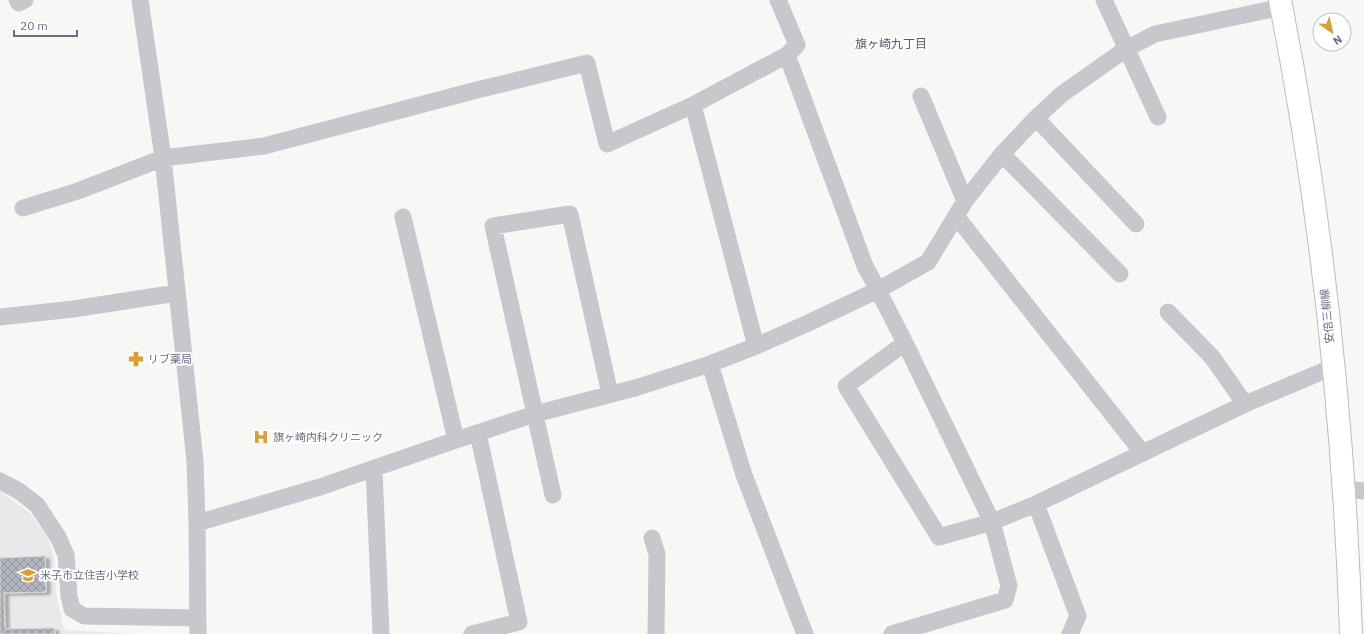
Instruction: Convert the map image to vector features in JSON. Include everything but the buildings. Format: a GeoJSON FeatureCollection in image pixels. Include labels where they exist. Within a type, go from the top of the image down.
{"type":"FeatureCollection","features":[{"type":"Feature","properties":{"kind":"street"},"geometry":{"type":"LineString","coordinates":[[17,0],[19,3],[25,0]]}},
{"type":"Feature","properties":{"kind":"street"},"geometry":{"type":"LineString","coordinates":[[0,481],[19,491],[37,505],[58,537],[66,555],[69,596],[72,609],[84,616],[198,626],[195,461],[163,158],[140,0]]}},
{"type":"Feature","properties":{"kind":"street"},"geometry":{"type":"LineString","coordinates":[[23,208],[78,191],[163,158],[264,146],[473,91],[587,63],[606,144],[693,105],[787,54],[797,45],[778,0]]}},
{"type":"Feature","properties":{"kind":"street"},"geometry":{"type":"LineString","coordinates":[[1104,0],[1158,117]]}},
{"type":"Feature","properties":{"kind":"street"},"geometry":{"type":"LineString","coordinates":[[197,523],[320,487],[535,414],[635,388],[710,364],[756,346],[878,290],[928,262],[965,201],[1002,154],[1036,118],[1062,94],[1126,49],[1155,34],[1281,3]]}},
{"type":"Feature","properties":{"kind":"street","name":"安倍三柳線"},"geometry":{"type":"LineString","coordinates":[[1281,3],[1314,195],[1333,367],[1354,490],[1351,634]]}},
{"type":"Feature","properties":{"kind":"street"},"geometry":{"type":"LineString","coordinates":[[787,54],[864,266],[905,343],[992,522],[1009,586],[1005,600],[892,634]]}},
{"type":"Feature","properties":{"kind":"street"},"geometry":{"type":"LineString","coordinates":[[921,96],[965,201]]}},
{"type":"Feature","properties":{"kind":"street"},"geometry":{"type":"LineString","coordinates":[[693,105],[756,346]]}},
{"type":"Feature","properties":{"kind":"street"},"geometry":{"type":"LineString","coordinates":[[1036,118],[1136,224]]}},
{"type":"Feature","properties":{"kind":"street"},"geometry":{"type":"LineString","coordinates":[[1002,154],[1120,274]]}},
{"type":"Feature","properties":{"kind":"street"},"geometry":{"type":"LineString","coordinates":[[553,495],[493,226],[570,214],[610,394]]}},
{"type":"Feature","properties":{"kind":"street"},"geometry":{"type":"LineString","coordinates":[[956,216],[1142,452]]}},
{"type":"Feature","properties":{"kind":"street"},"geometry":{"type":"LineString","coordinates":[[403,217],[456,440]]}},
{"type":"Feature","properties":{"kind":"street"},"geometry":{"type":"LineString","coordinates":[[0,317],[73,309],[177,294]]}},
{"type":"Feature","properties":{"kind":"street"},"geometry":{"type":"LineString","coordinates":[[1168,312],[1212,357],[1245,404]]}},
{"type":"Feature","properties":{"kind":"street"},"geometry":{"type":"LineString","coordinates":[[905,343],[846,386],[939,537],[992,522],[1036,504],[1245,404],[1333,367]]}},
{"type":"Feature","properties":{"kind":"street"},"geometry":{"type":"LineString","coordinates":[[710,364],[744,475],[805,634]]}},
{"type":"Feature","properties":{"kind":"street"},"geometry":{"type":"LineString","coordinates":[[472,634],[518,622],[478,433]]}},
{"type":"Feature","properties":{"kind":"street"},"geometry":{"type":"LineString","coordinates":[[374,469],[381,634]]}},
{"type":"Feature","properties":{"kind":"street"},"geometry":{"type":"LineString","coordinates":[[1036,504],[1078,616],[1070,634]]}},
{"type":"Feature","properties":{"kind":"street"},"geometry":{"type":"LineString","coordinates":[[652,538],[657,554],[656,634]]}},
{"type":"Feature","properties":{"kind":"shaded area","name":"米子市立住吉小学校"},"geometry":{"type":"Polygon","coordinates":[[[0,491],[30,513],[48,538],[54,557],[56,593],[63,625],[66,630],[133,634],[0,634],[0,491]]]}},
{"type":"Feature","properties":{"kind":"place","name":"リブ薬局"},"geometry":{"type":"Point","coordinates":[136,359]}},
{"type":"Feature","properties":{"kind":"place","name":"旗ヶ崎内科クリニック"},"geometry":{"type":"Point","coordinates":[261,437]}},
{"type":"Feature","properties":{"kind":"place","name":"米子市立住吉小学校"},"geometry":{"type":"Point","coordinates":[28,575]}},
{"type":"Feature","properties":{"kind":"district","name":"旗ヶ崎九丁目"},"geometry":{"type":"Point","coordinates":[891,44]}}]}
